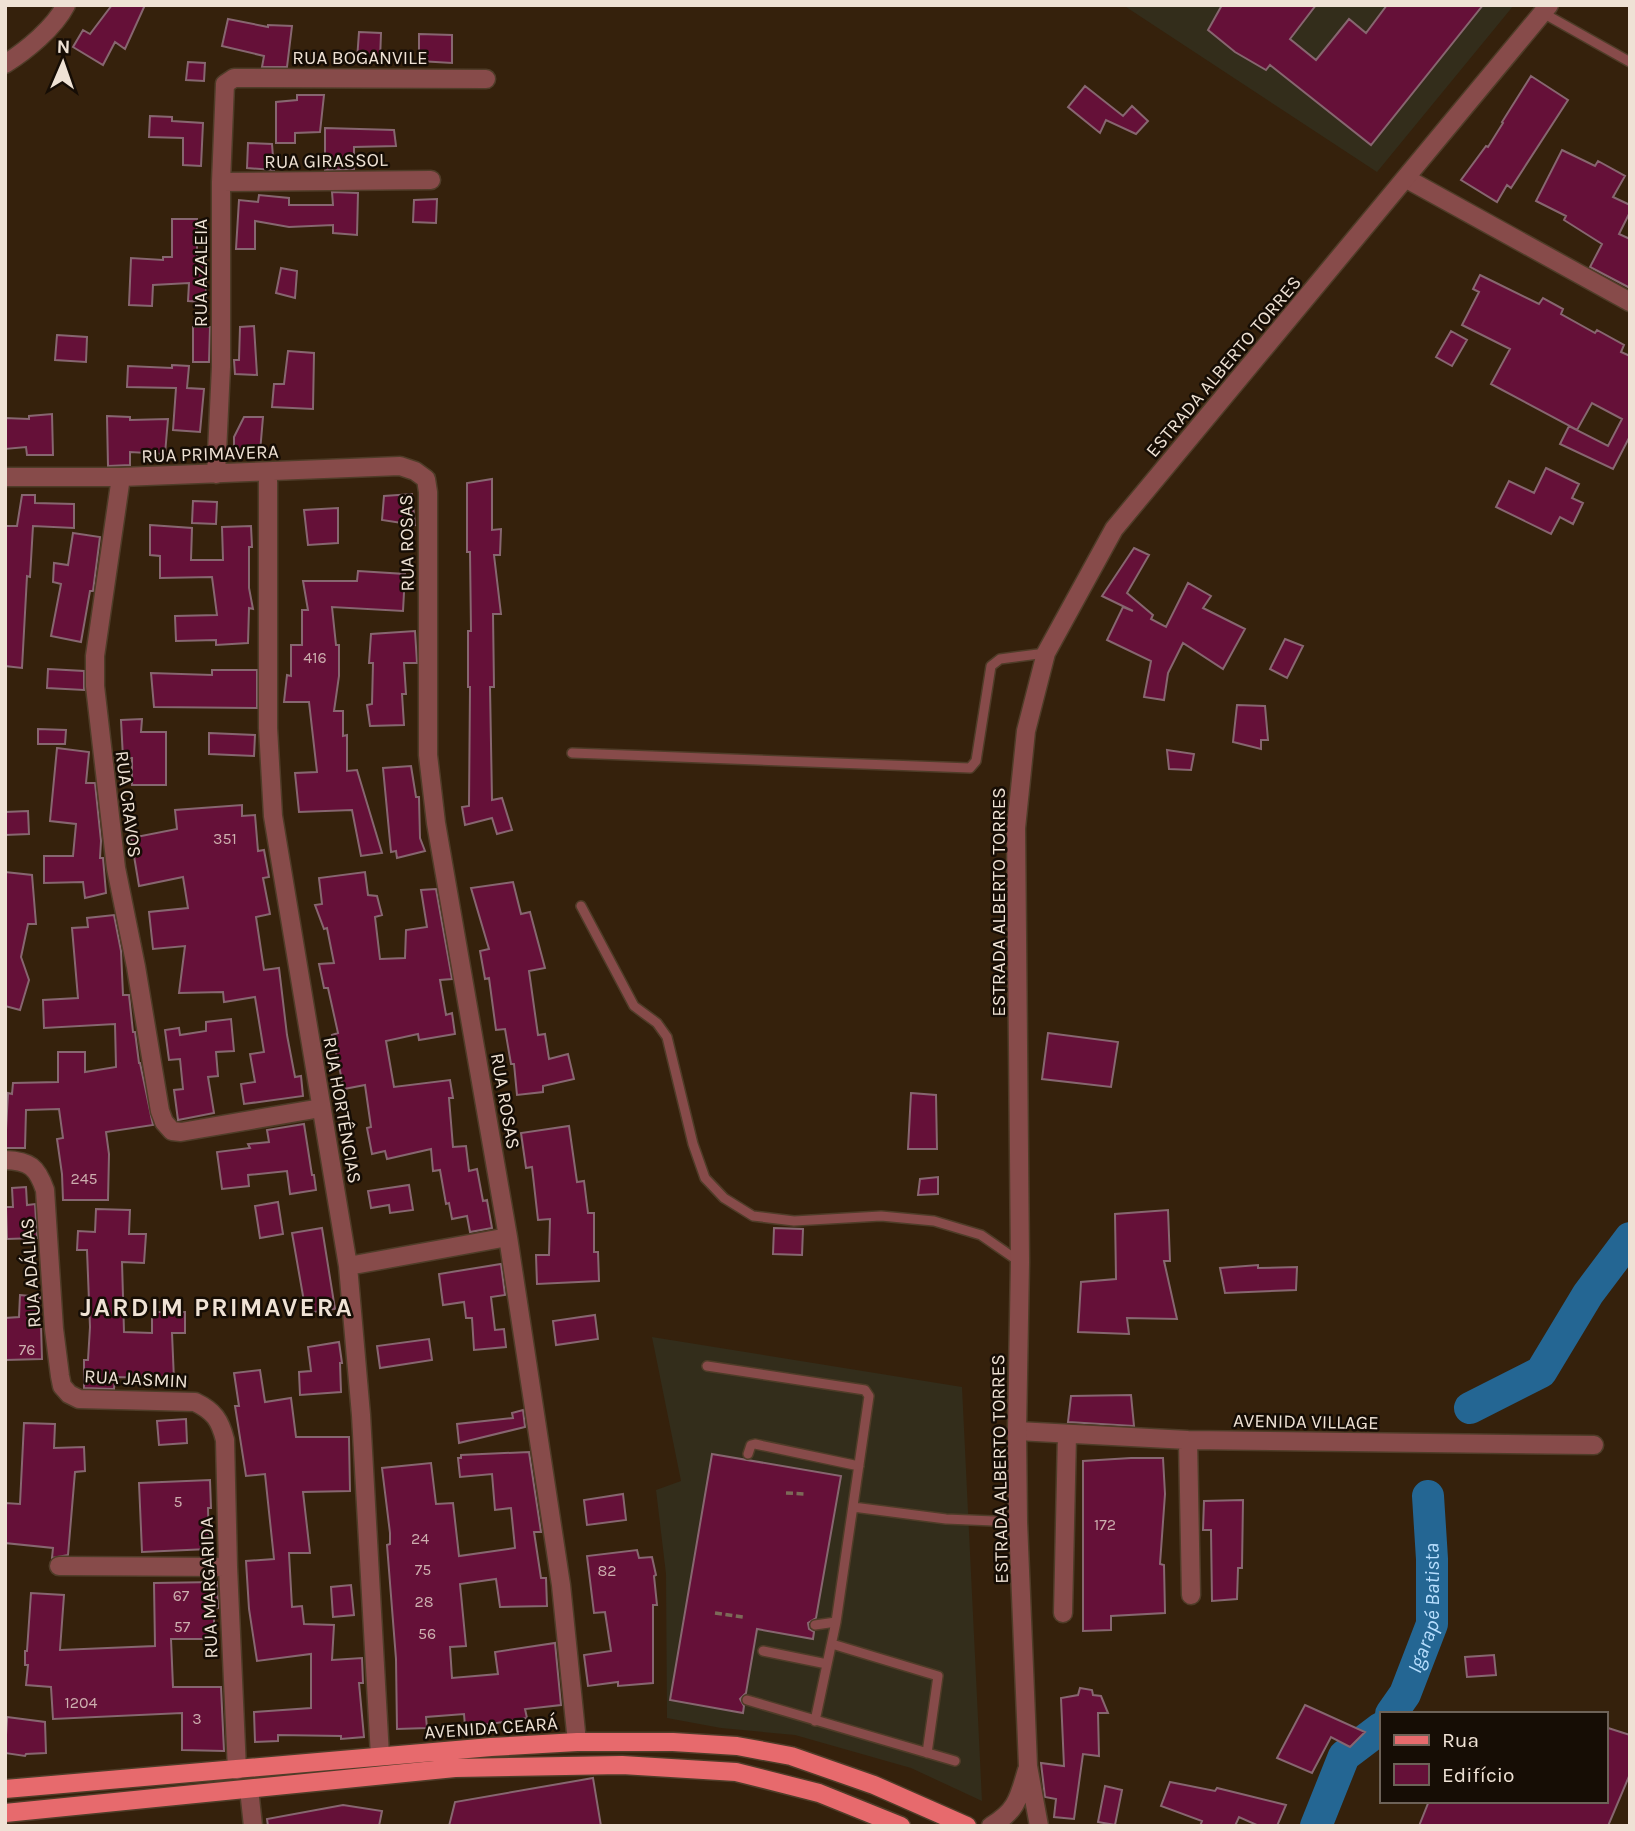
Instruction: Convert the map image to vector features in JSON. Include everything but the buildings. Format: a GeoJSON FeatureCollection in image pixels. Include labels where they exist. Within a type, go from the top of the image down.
{"type":"FeatureCollection","features":[{"type":"Feature","properties":{"kind":"main road","name":"AVENIDA CEARÁ"},"geometry":{"type":"LineString","coordinates":[[5,1789],[380,1756],[577,1742],[673,1742],[737,1746],[791,1756],[874,1785],[967,1826]]}},
{"type":"Feature","properties":{"kind":"main road","name":"AVENIDA CEARÁ"},"geometry":{"type":"LineString","coordinates":[[5,1813],[455,1768],[622,1765],[736,1772],[819,1793],[878,1821],[901,1826]]}},
{"type":"Feature","properties":{"kind":"street"},"geometry":{"type":"LineString","coordinates":[[5,64],[44,32],[66,5]]}},
{"type":"Feature","properties":{"kind":"street","name":"ESTRADA ALBERTO TORRES"},"geometry":{"type":"LineString","coordinates":[[1039,1826],[1027,1766],[1018,1522],[1020,1262],[1016,828],[1026,731],[1046,653],[1114,529],[1546,9]]}},
{"type":"Feature","properties":{"kind":"street","name":"RUA BOGANVILE"},"geometry":{"type":"LineString","coordinates":[[234,78],[486,79]]}},
{"type":"Feature","properties":{"kind":"street","name":"RUA AZALEIA"},"geometry":{"type":"LineString","coordinates":[[216,474],[224,91],[229,79],[234,78]]}},
{"type":"Feature","properties":{"kind":"street"},"geometry":{"type":"LineString","coordinates":[[1407,179],[1630,302]]}},
{"type":"Feature","properties":{"kind":"street","name":"RUA GIRASSOL"},"geometry":{"type":"LineString","coordinates":[[221,182],[431,180]]}},
{"type":"Feature","properties":{"kind":"street","name":"RUA PRIMAVERA"},"geometry":{"type":"LineString","coordinates":[[5,477],[268,473],[400,466],[415,471]]}},
{"type":"Feature","properties":{"kind":"street","name":"RUA ROSAS"},"geometry":{"type":"LineString","coordinates":[[415,471],[426,479],[428,492],[430,769],[436,823],[508,1237],[561,1585],[577,1742]]}},
{"type":"Feature","properties":{"kind":"street","name":"RUA HORTÊNCIAS"},"geometry":{"type":"LineString","coordinates":[[268,473],[268,728],[273,816],[348,1266],[360,1415],[380,1756]]}},
{"type":"Feature","properties":{"kind":"street","name":"RUA CRAVOS"},"geometry":{"type":"LineString","coordinates":[[121,477],[95,656],[97,719],[116,867],[160,1111],[164,1122],[172,1131],[181,1132],[321,1108]]}},
{"type":"Feature","properties":{"kind":"street","name":"RUA ADÁLIAS"},"geometry":{"type":"LineString","coordinates":[[5,1160],[28,1163],[39,1173],[46,1190],[54,1329],[62,1386]]}},
{"type":"Feature","properties":{"kind":"street"},"geometry":{"type":"LineString","coordinates":[[348,1266],[508,1237]]}},
{"type":"Feature","properties":{"kind":"street","name":"RUA JASMIN"},"geometry":{"type":"LineString","coordinates":[[62,1386],[69,1394],[79,1399],[195,1402],[211,1409]]}},
{"type":"Feature","properties":{"kind":"street","name":"RUA MARGARIDA"},"geometry":{"type":"LineString","coordinates":[[211,1409],[221,1423],[225,1440],[237,1770]]}},
{"type":"Feature","properties":{"kind":"street","name":"AVENIDA VILLAGE"},"geometry":{"type":"LineString","coordinates":[[1017,1431],[1188,1440],[1594,1445]]}},
{"type":"Feature","properties":{"kind":"street"},"geometry":{"type":"LineString","coordinates":[[1063,1613],[1067,1435]]}},
{"type":"Feature","properties":{"kind":"street"},"geometry":{"type":"LineString","coordinates":[[1188,1440],[1191,1595]]}},
{"type":"Feature","properties":{"kind":"street"},"geometry":{"type":"LineString","coordinates":[[59,1566],[228,1567]]}},
{"type":"Feature","properties":{"kind":"street","name":"ESTRADA ALBERTO TORRES"},"geometry":{"type":"LineString","coordinates":[[991,1826],[1010,1813],[1018,1800],[1027,1766]]}},
{"type":"Feature","properties":{"kind":"street"},"geometry":{"type":"LineString","coordinates":[[249,1789],[253,1826]]}},
{"type":"Feature","properties":{"kind":"lane"},"geometry":{"type":"LineString","coordinates":[[1546,9],[1630,62]]}},
{"type":"Feature","properties":{"kind":"lane"},"geometry":{"type":"LineString","coordinates":[[572,752],[970,768],[976,761],[991,666],[1000,659],[1046,653]]}},
{"type":"Feature","properties":{"kind":"lane"},"geometry":{"type":"LineString","coordinates":[[581,906],[634,1006],[657,1023],[667,1037],[693,1144],[705,1178],[724,1199],[753,1216],[794,1221],[881,1216],[934,1221],[981,1235],[1020,1262]]}},
{"type":"Feature","properties":{"kind":"lane"},"geometry":{"type":"LineString","coordinates":[[707,1366],[866,1390],[869,1396],[836,1622],[815,1721]]}},
{"type":"Feature","properties":{"kind":"lane"},"geometry":{"type":"LineString","coordinates":[[748,1454],[751,1445],[755,1444],[859,1466]]}},
{"type":"Feature","properties":{"kind":"lane"},"geometry":{"type":"LineString","coordinates":[[853,1507],[946,1519],[1018,1522]]}},
{"type":"Feature","properties":{"kind":"lane"},"geometry":{"type":"LineString","coordinates":[[815,1625],[836,1622]]}},
{"type":"Feature","properties":{"kind":"lane"},"geometry":{"type":"LineString","coordinates":[[832,1644],[938,1676],[927,1753]]}},
{"type":"Feature","properties":{"kind":"lane"},"geometry":{"type":"LineString","coordinates":[[763,1651],[827,1664]]}},
{"type":"Feature","properties":{"kind":"lane"},"geometry":{"type":"LineString","coordinates":[[747,1700],[955,1761]]}},
{"type":"Feature","properties":{"kind":"path"},"geometry":{"type":"LineString","coordinates":[[786,1493],[805,1494]]}},
{"type":"Feature","properties":{"kind":"path"},"geometry":{"type":"LineString","coordinates":[[715,1613],[743,1617]]}},
{"type":"Feature","properties":{"kind":"shaded area"},"geometry":{"type":"Polygon","coordinates":[[[1123,5],[1514,5],[1377,172],[1123,5]]]}},
{"type":"Feature","properties":{"kind":"shaded area"},"geometry":{"type":"Polygon","coordinates":[[[652,1337],[962,1387],[982,1801],[911,1768],[795,1735],[721,1728],[667,1718],[666,1574],[656,1490],[681,1481],[652,1337]]]}},
{"type":"Feature","properties":{"kind":"waterway","name":"Igarapé Batista"},"geometry":{"type":"LineString","coordinates":[[1470,1408],[1541,1372],[1588,1294],[1630,1238]]}},
{"type":"Feature","properties":{"kind":"waterway","name":"Igarapé Batista"},"geometry":{"type":"LineString","coordinates":[[1392,1712],[1405,1694],[1432,1624],[1428,1496]]}},
{"type":"Feature","properties":{"kind":"waterway","name":"Igarapé Batista"},"geometry":{"type":"LineString","coordinates":[[1316,1826],[1344,1756],[1380,1729]]}},
{"type":"Feature","properties":{"kind":"district","name":"JARDIM PRIMAVERA"},"geometry":{"type":"Point","coordinates":[217,1307]}}]}
